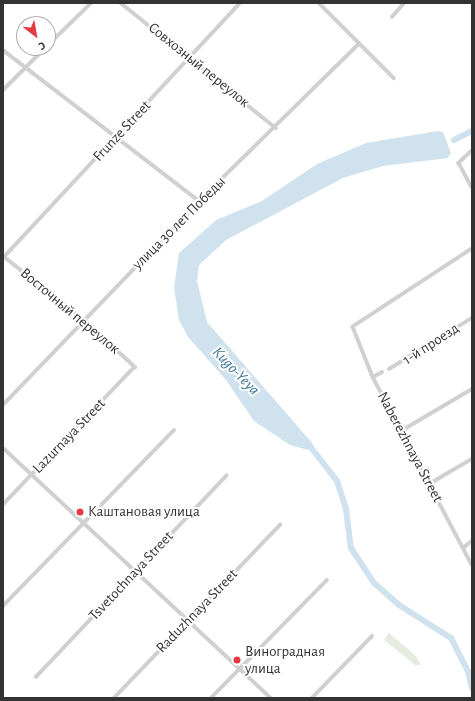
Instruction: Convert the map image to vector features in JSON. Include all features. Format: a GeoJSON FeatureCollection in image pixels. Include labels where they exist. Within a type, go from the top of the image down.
{"type":"FeatureCollection","features":[{"type":"Feature","properties":{"kind":"street"},"geometry":{"type":"LineString","coordinates":[[56,37],[91,3]]}},
{"type":"Feature","properties":{"kind":"street","name":"Совхозный переулок"},"geometry":{"type":"LineString","coordinates":[[121,3],[190,56],[276,128]]}},
{"type":"Feature","properties":{"kind":"street","name":"Frunze Street"},"geometry":{"type":"LineString","coordinates":[[3,257],[240,3]]}},
{"type":"Feature","properties":{"kind":"street"},"geometry":{"type":"LineString","coordinates":[[319,3],[358,45],[394,78]]}},
{"type":"Feature","properties":{"kind":"street"},"geometry":{"type":"LineString","coordinates":[[392,17],[404,3]]}},
{"type":"Feature","properties":{"kind":"street","name":"улица 30 лет Победы"},"geometry":{"type":"LineString","coordinates":[[3,405],[199,201],[276,128],[358,45]]}},
{"type":"Feature","properties":{"kind":"street"},"geometry":{"type":"LineString","coordinates":[[3,50],[27,66],[199,201]]}},
{"type":"Feature","properties":{"kind":"street"},"geometry":{"type":"LineString","coordinates":[[3,90],[37,56]]}},
{"type":"Feature","properties":{"kind":"street"},"geometry":{"type":"LineString","coordinates":[[472,151],[459,163],[472,187]]}},
{"type":"Feature","properties":{"kind":"street","name":"Naberezhnaya Street"},"geometry":{"type":"LineString","coordinates":[[472,248],[353,327],[373,377],[472,566]]}},
{"type":"Feature","properties":{"kind":"street","name":"Восточный переулок"},"geometry":{"type":"LineString","coordinates":[[3,257],[85,320],[135,367]]}},
{"type":"Feature","properties":{"kind":"street","name":"1-й проезд"},"geometry":{"type":"LineString","coordinates":[[389,369],[472,318]]}},
{"type":"Feature","properties":{"kind":"street","name":"Lazurnaya Street"},"geometry":{"type":"LineString","coordinates":[[3,505],[135,367]]}},
{"type":"Feature","properties":{"kind":"street"},"geometry":{"type":"LineString","coordinates":[[373,377],[382,372]]}},
{"type":"Feature","properties":{"kind":"street"},"geometry":{"type":"LineString","coordinates":[[401,431],[472,389]]}},
{"type":"Feature","properties":{"kind":"street"},"geometry":{"type":"LineString","coordinates":[[3,606],[174,430]]}},
{"type":"Feature","properties":{"kind":"street"},"geometry":{"type":"LineString","coordinates":[[3,448],[84,521],[193,626],[272,698]]}},
{"type":"Feature","properties":{"kind":"street"},"geometry":{"type":"LineString","coordinates":[[429,484],[472,459]]}},
{"type":"Feature","properties":{"kind":"street","name":"Tsvetochnaya Street"},"geometry":{"type":"LineString","coordinates":[[36,677],[226,476]]}},
{"type":"Feature","properties":{"kind":"street","name":"Raduzhnaya Street"},"geometry":{"type":"LineString","coordinates":[[114,698],[280,524]]}},
{"type":"Feature","properties":{"kind":"street"},"geometry":{"type":"LineString","coordinates":[[463,548],[472,541]]}},
{"type":"Feature","properties":{"kind":"street"},"geometry":{"type":"LineString","coordinates":[[211,698],[239,668],[328,580]]}},
{"type":"Feature","properties":{"kind":"street"},"geometry":{"type":"LineString","coordinates":[[312,698],[372,636]]}},
{"type":"Feature","properties":{"kind":"shaded area"},"geometry":{"type":"Polygon","coordinates":[[[389,633],[416,656],[421,665],[415,665],[384,640],[389,633]]]}},
{"type":"Feature","properties":{"kind":"water"},"geometry":{"type":"Polygon","coordinates":[[[438,131],[443,132],[451,153],[448,158],[383,166],[343,178],[226,240],[199,265],[197,281],[207,322],[313,444],[308,450],[290,445],[254,421],[226,380],[188,337],[179,320],[174,288],[179,253],[216,220],[262,201],[317,164],[366,143],[438,131]]]}},
{"type":"Feature","properties":{"kind":"waterway","name":"Kugo-Yeya"},"geometry":{"type":"LineString","coordinates":[[454,140],[472,131]]}},
{"type":"Feature","properties":{"kind":"waterway","name":"Kugo-Yeya"},"geometry":{"type":"LineString","coordinates":[[306,441],[337,481],[346,509],[351,548],[374,583],[399,605],[451,638],[468,671],[472,689]]}},
{"type":"Feature","properties":{"kind":"place","name":"Каштановая улица"},"geometry":{"type":"Point","coordinates":[80,512]}},
{"type":"Feature","properties":{"kind":"place","name":"Виноградная улица"},"geometry":{"type":"Point","coordinates":[237,660]}}]}
